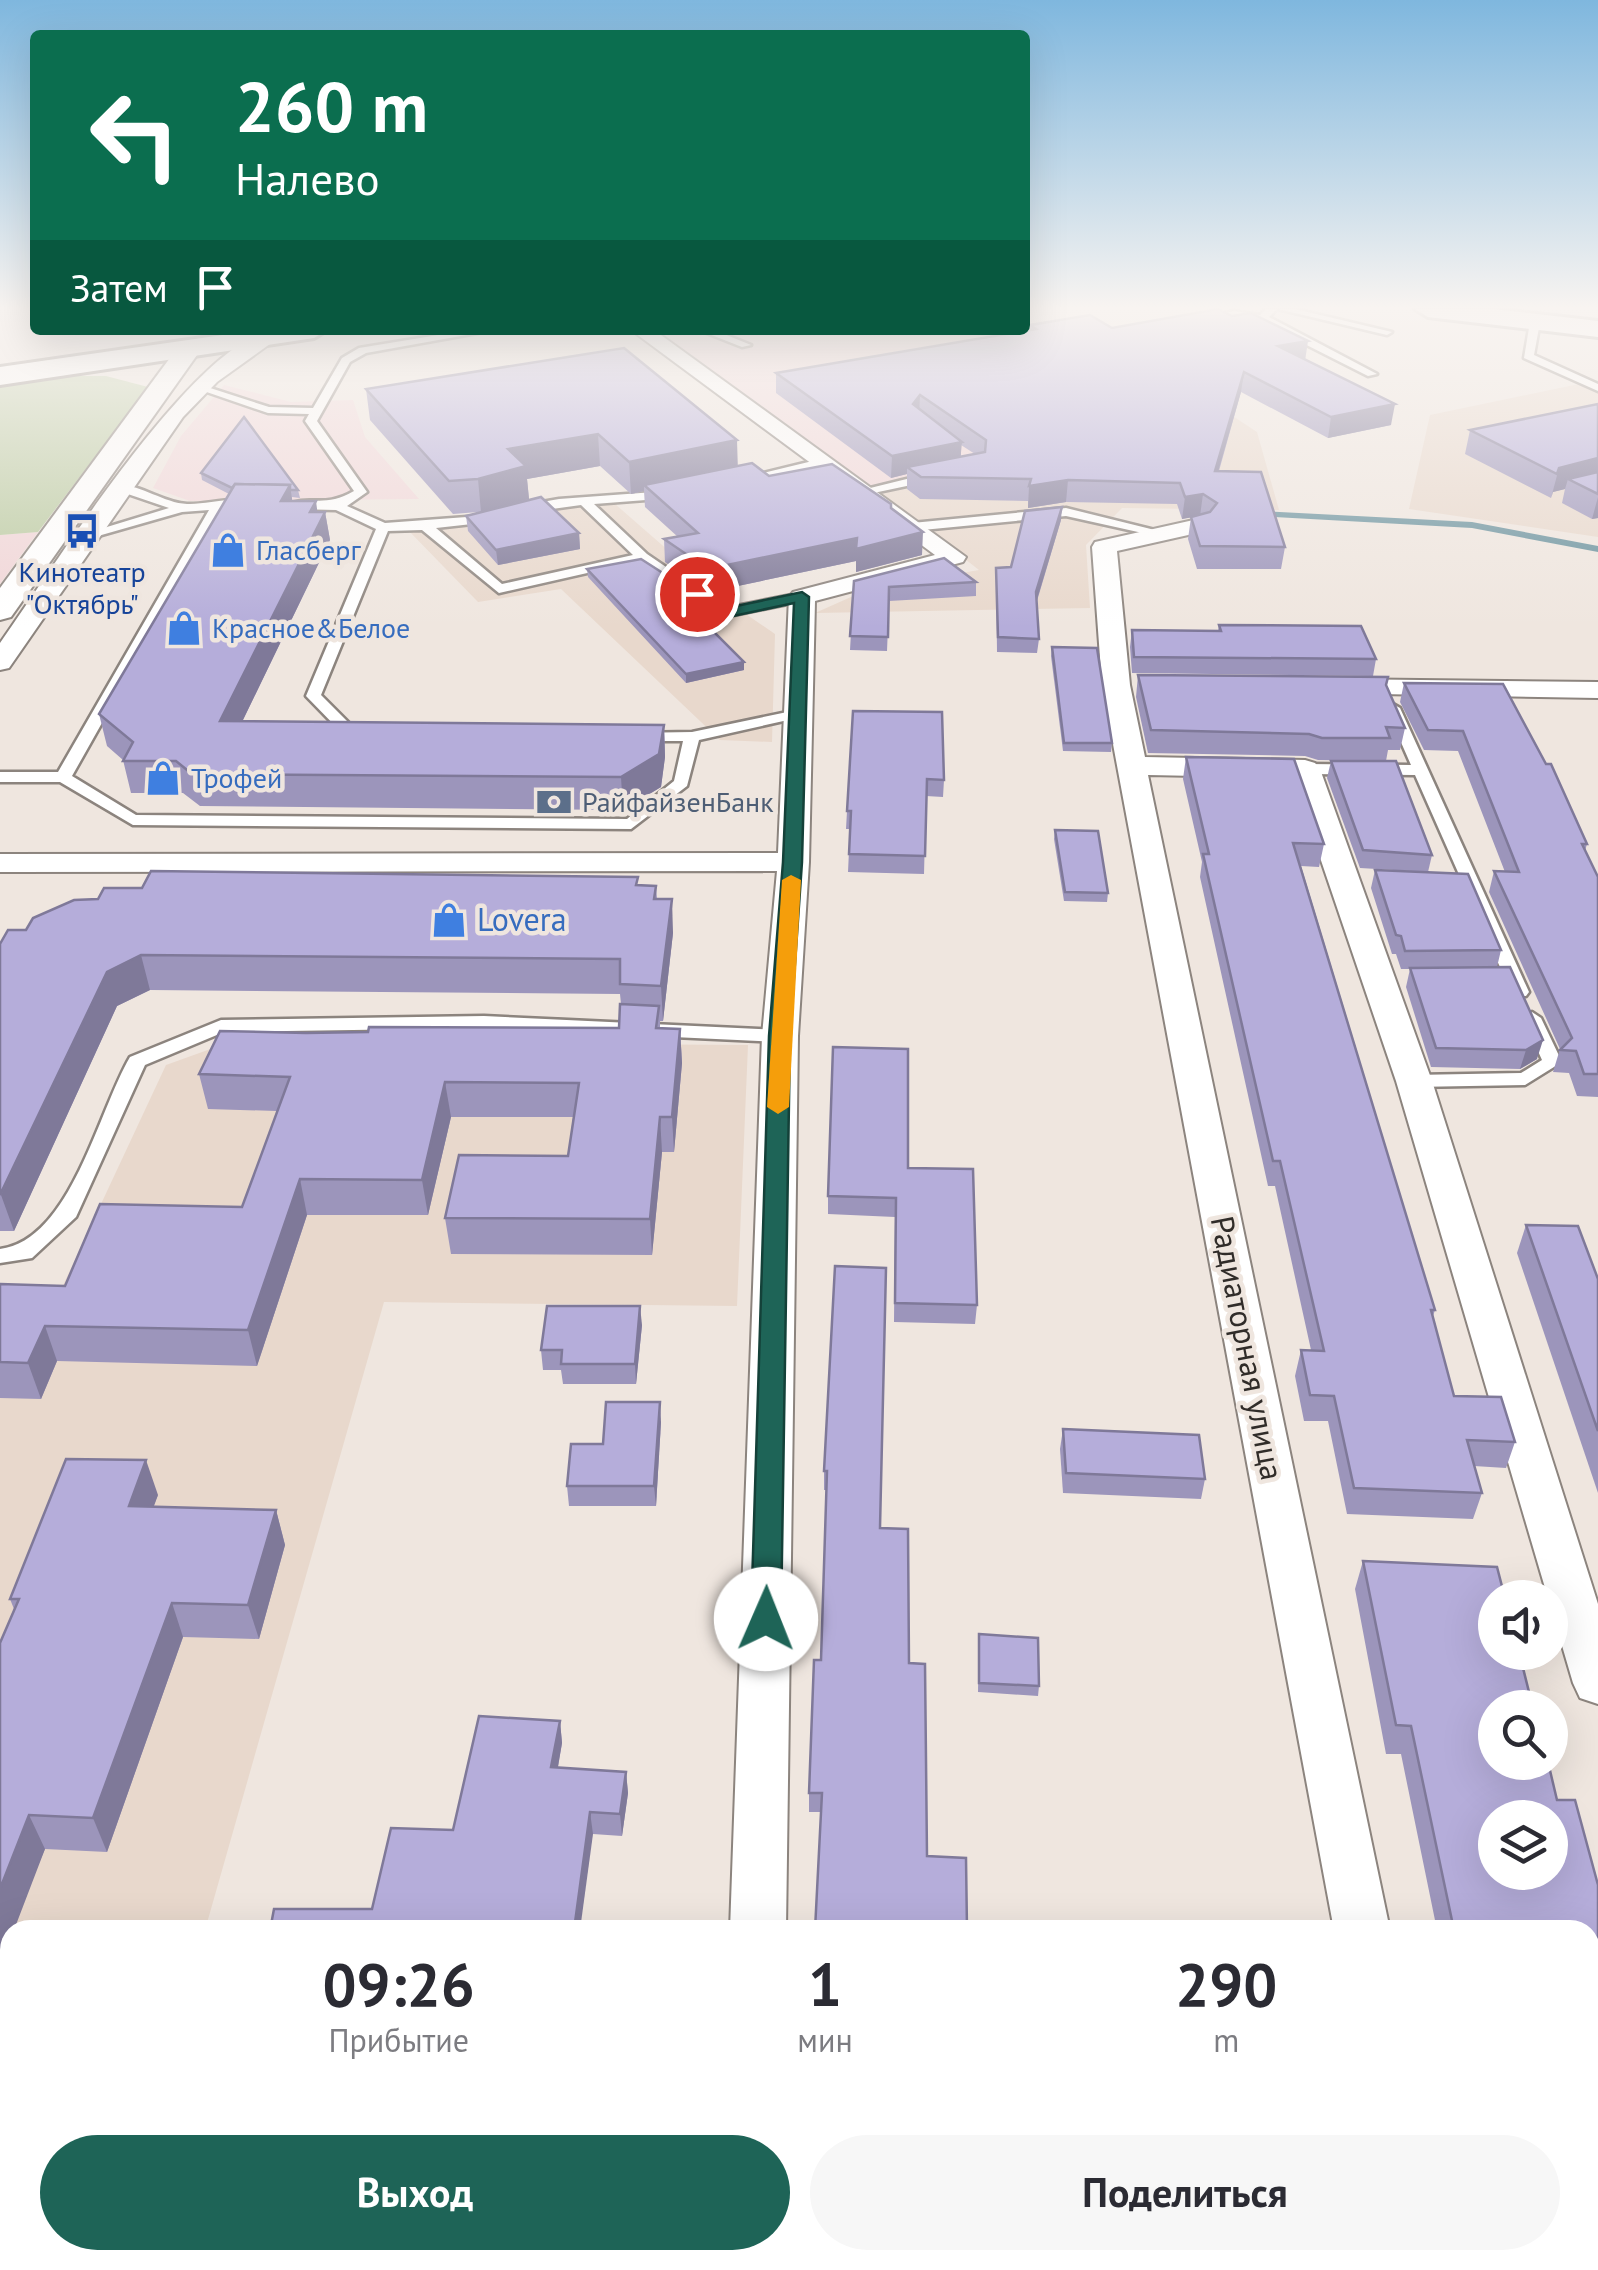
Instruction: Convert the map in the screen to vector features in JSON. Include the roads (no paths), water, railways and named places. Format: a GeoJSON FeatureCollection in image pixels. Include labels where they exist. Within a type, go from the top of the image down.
{"type":"FeatureCollection","features":[{"type":"Feature","properties":{"kind":"street"},"geometry":{"type":"LineString","coordinates":[[0,610],[141,415]]}},
{"type":"Feature","properties":{"kind":"street"},"geometry":{"type":"LineString","coordinates":[[0,662],[174,415]]}},
{"type":"Feature","properties":{"kind":"street"},"geometry":{"type":"LineString","coordinates":[[758,1920],[780,1036],[793,862],[802,597],[954,557],[759,415]]}},
{"type":"Feature","properties":{"kind":"street","name":"Радиаторная улица"},"geometry":{"type":"LineString","coordinates":[[1181,530],[1104,547],[1125,685],[1132,766],[1360,1920]]}},
{"type":"Feature","properties":{"kind":"street"},"geometry":{"type":"LineString","coordinates":[[1308,687],[1598,690]]}},
{"type":"Feature","properties":{"kind":"street"},"geometry":{"type":"LineString","coordinates":[[1132,766],[1306,769],[1353,879],[1388,978],[1414,1082],[1598,1683]]}},
{"type":"Feature","properties":{"kind":"street"},"geometry":{"type":"LineString","coordinates":[[0,864],[793,862]]}},
{"type":"Feature","properties":{"kind":"lane"},"geometry":{"type":"LineString","coordinates":[[313,415],[311,422],[361,492],[338,506]]}},
{"type":"Feature","properties":{"kind":"lane"},"geometry":{"type":"LineString","coordinates":[[728,482],[825,462]]}},
{"type":"Feature","properties":{"kind":"lane"},"geometry":{"type":"LineString","coordinates":[[864,491],[941,475]]}},
{"type":"Feature","properties":{"kind":"lane"},"geometry":{"type":"LineString","coordinates":[[123,488],[181,508]]}},
{"type":"Feature","properties":{"kind":"lane"},"geometry":{"type":"LineString","coordinates":[[515,511],[547,502],[631,502],[689,490]]}},
{"type":"Feature","properties":{"kind":"lane"},"geometry":{"type":"LineString","coordinates":[[585,502],[642,556],[724,614],[802,597]]}},
{"type":"Feature","properties":{"kind":"lane"},"geometry":{"type":"LineString","coordinates":[[63,777],[220,504]]}},
{"type":"Feature","properties":{"kind":"lane"},"geometry":{"type":"LineString","coordinates":[[88,537],[181,508],[259,505]]}},
{"type":"Feature","properties":{"kind":"lane"},"geometry":{"type":"LineString","coordinates":[[279,505],[338,506],[383,527],[425,526],[499,515]]}},
{"type":"Feature","properties":{"kind":"lane"},"geometry":{"type":"LineString","coordinates":[[912,527],[1066,512],[1181,530]]}},
{"type":"Feature","properties":{"kind":"lane"},"geometry":{"type":"LineString","coordinates":[[425,526],[499,588],[642,556]]}},
{"type":"Feature","properties":{"kind":"lane"},"geometry":{"type":"LineString","coordinates":[[368,732],[350,732],[314,696],[383,527]]}},
{"type":"Feature","properties":{"kind":"lane"},"geometry":{"type":"LineString","coordinates":[[1392,706],[1504,977],[1552,1062],[1525,1079],[1414,1082]]}},
{"type":"Feature","properties":{"kind":"lane"},"geometry":{"type":"LineString","coordinates":[[616,736],[692,736],[797,714]]}},
{"type":"Feature","properties":{"kind":"lane"},"geometry":{"type":"LineString","coordinates":[[0,777],[63,777],[132,820],[631,824],[682,783],[692,736]]}},
{"type":"Feature","properties":{"kind":"lane"},"geometry":{"type":"LineString","coordinates":[[1306,769],[1421,770]]}},
{"type":"Feature","properties":{"kind":"lane"},"geometry":{"type":"LineString","coordinates":[[0,1256],[24,1253],[70,1212],[136,1061],[222,1026],[484,1022],[780,1036]]}},
{"type":"Feature","properties":{"kind":"waterway"},"geometry":{"type":"LineString","coordinates":[[1260,514],[1472,525],[1598,549]]}},
{"type":"Feature","properties":{"kind":"place","name":"Кинотеатр \"Октябрь\""},"geometry":{"type":"Point","coordinates":[82,531]}},
{"type":"Feature","properties":{"kind":"place","name":"Гласберг"},"geometry":{"type":"Point","coordinates":[228,550]}},
{"type":"Feature","properties":{"kind":"place","name":"Красное&Белое"},"geometry":{"type":"Point","coordinates":[184,628]}},
{"type":"Feature","properties":{"kind":"place","name":"Трофей"},"geometry":{"type":"Point","coordinates":[163,778]}},
{"type":"Feature","properties":{"kind":"place","name":"РайфайзенБанк"},"geometry":{"type":"Point","coordinates":[554,802]}},
{"type":"Feature","properties":{"kind":"place","name":"Lovera"},"geometry":{"type":"Point","coordinates":[449,920]}}]}
